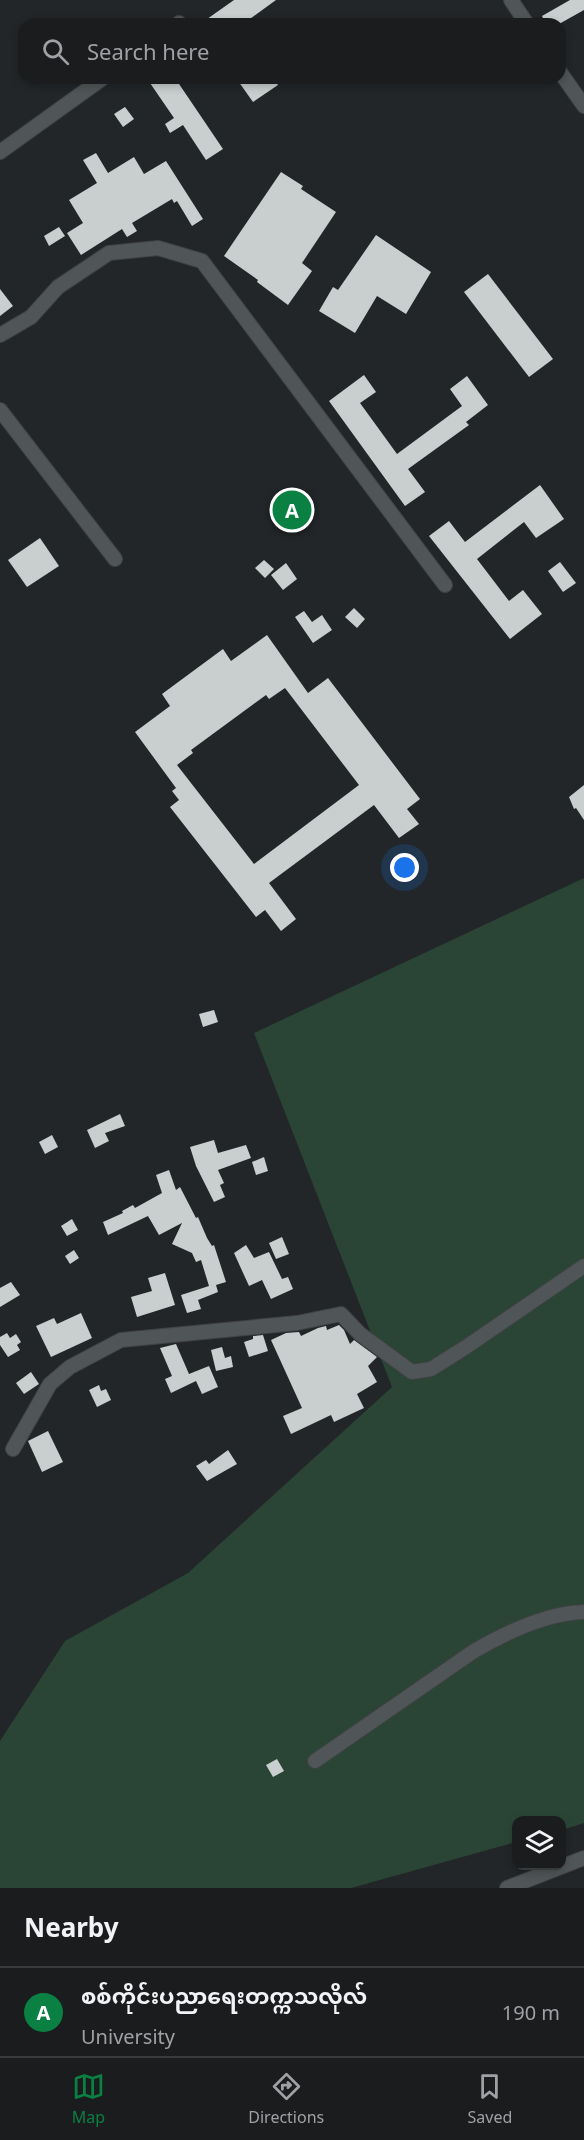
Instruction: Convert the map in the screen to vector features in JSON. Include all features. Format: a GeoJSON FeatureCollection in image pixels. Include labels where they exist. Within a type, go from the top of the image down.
{"type":"FeatureCollection","features":[{"type":"Feature","properties":{"kind":"street"},"geometry":{"type":"LineString","coordinates":[[511,0],[523,18]]}},
{"type":"Feature","properties":{"kind":"street"},"geometry":{"type":"LineString","coordinates":[[566,80],[584,106]]}},
{"type":"Feature","properties":{"kind":"street"},"geometry":{"type":"LineString","coordinates":[[0,152],[95,84]]}},
{"type":"Feature","properties":{"kind":"street"},"geometry":{"type":"LineString","coordinates":[[0,336],[31,317],[58,286],[109,253],[158,248],[202,261],[444,585]]}},
{"type":"Feature","properties":{"kind":"street"},"geometry":{"type":"LineString","coordinates":[[0,410],[115,559]]}},
{"type":"Feature","properties":{"kind":"street"},"geometry":{"type":"LineString","coordinates":[[14,1449],[50,1384],[70,1366],[121,1340],[297,1323],[341,1314],[360,1334],[412,1372],[431,1369],[584,1266]]}},
{"type":"Feature","properties":{"kind":"street"},"geometry":{"type":"LineString","coordinates":[[315,1761],[474,1651],[499,1637],[566,1613],[584,1612]]}},
{"type":"Feature","properties":{"kind":"street"},"geometry":{"type":"LineString","coordinates":[[507,1888],[584,1858]]}},
{"type":"Feature","properties":{"kind":"green space"},"geometry":{"type":"Polygon","coordinates":[[[584,878],[584,1823],[566,1829],[566,1816],[512,1816],[512,1843],[351,1888],[0,1888],[0,1741],[65,1641],[188,1573],[392,1387],[254,1033],[584,878]]]}},
{"type":"Feature","properties":{"kind":"building"},"geometry":{"type":"Polygon","coordinates":[[[234,0],[276,0],[251,18],[208,18],[234,0]]]}},
{"type":"Feature","properties":{"kind":"building"},"geometry":{"type":"Polygon","coordinates":[[[570,0],[584,0],[584,10],[566,20],[566,18],[543,18],[542,16],[570,0]]]}},
{"type":"Feature","properties":{"kind":"building"},"geometry":{"type":"Polygon","coordinates":[[[151,84],[179,84],[223,149],[206,160],[183,125],[170,133],[165,124],[174,118],[151,84]]]}},
{"type":"Feature","properties":{"kind":"building"},"geometry":{"type":"Polygon","coordinates":[[[240,84],[278,85],[253,102],[240,84]]]}},
{"type":"Feature","properties":{"kind":"building"},"geometry":{"type":"Polygon","coordinates":[[[125,107],[134,119],[123,127],[114,114],[125,107]]]}},
{"type":"Feature","properties":{"kind":"building"},"geometry":{"type":"Polygon","coordinates":[[[96,153],[108,173],[134,157],[144,174],[166,161],[203,219],[192,226],[177,201],[174,203],[172,199],[132,223],[137,231],[127,237],[122,229],[81,255],[67,233],[83,223],[69,200],[97,183],[83,160],[96,153]]]}},
{"type":"Feature","properties":{"kind":"building"},"geometry":{"type":"Polygon","coordinates":[[[281,172],[303,186],[301,189],[336,212],[302,263],[312,271],[288,305],[224,256],[281,172]]]}},
{"type":"Feature","properties":{"kind":"building"},"geometry":{"type":"Polygon","coordinates":[[[59,227],[65,236],[49,246],[44,236],[59,227]]]}},
{"type":"Feature","properties":{"kind":"building"},"geometry":{"type":"Polygon","coordinates":[[[376,235],[431,272],[406,314],[377,296],[355,333],[319,311],[333,287],[338,290],[376,235]]]}},
{"type":"Feature","properties":{"kind":"building"},"geometry":{"type":"Polygon","coordinates":[[[488,274],[553,359],[529,377],[464,292],[488,274]]]}},
{"type":"Feature","properties":{"kind":"building"},"geometry":{"type":"Polygon","coordinates":[[[0,289],[13,306],[0,316],[0,289]]]}},
{"type":"Feature","properties":{"kind":"building"},"geometry":{"type":"Polygon","coordinates":[[[364,375],[376,392],[360,403],[397,454],[462,406],[450,389],[467,376],[488,405],[466,422],[469,425],[408,469],[425,492],[405,506],[329,401],[364,375]]]}},
{"type":"Feature","properties":{"kind":"building"},"geometry":{"type":"Polygon","coordinates":[[[540,485],[564,519],[536,538],[524,522],[477,559],[509,601],[523,590],[542,614],[510,639],[429,536],[449,521],[465,542],[540,485]]]}},
{"type":"Feature","properties":{"kind":"building"},"geometry":{"type":"Polygon","coordinates":[[[40,538],[59,566],[27,587],[8,560],[40,538]]]}},
{"type":"Feature","properties":{"kind":"building"},"geometry":{"type":"Polygon","coordinates":[[[264,560],[274,569],[265,578],[255,568],[264,560]]]}},
{"type":"Feature","properties":{"kind":"building"},"geometry":{"type":"Polygon","coordinates":[[[560,562],[576,583],[563,592],[548,571],[560,562]]]}},
{"type":"Feature","properties":{"kind":"building"},"geometry":{"type":"Polygon","coordinates":[[[286,563],[297,579],[283,590],[271,575],[286,563]]]}},
{"type":"Feature","properties":{"kind":"building"},"geometry":{"type":"Polygon","coordinates":[[[354,608],[365,619],[357,628],[345,617],[354,608]]]}},
{"type":"Feature","properties":{"kind":"building"},"geometry":{"type":"Polygon","coordinates":[[[304,611],[312,622],[322,615],[332,630],[313,643],[295,617],[304,611]]]}},
{"type":"Feature","properties":{"kind":"building"},"geometry":{"type":"Polygon","coordinates":[[[267,635],[308,693],[328,678],[420,799],[407,809],[419,824],[399,838],[374,805],[269,883],[296,919],[281,931],[265,910],[256,917],[170,807],[179,800],[172,791],[176,788],[135,732],[170,706],[162,694],[223,649],[231,661],[267,635]],[[285,688],[269,699],[266,695],[191,750],[193,753],[177,765],[254,864],[359,785],[285,688]]]}},
{"type":"Feature","properties":{"kind":"building"},"geometry":{"type":"Polygon","coordinates":[[[584,785],[584,820],[576,808],[574,809],[569,797],[584,785]]]}},
{"type":"Feature","properties":{"kind":"building"},"geometry":{"type":"Polygon","coordinates":[[[214,1010],[218,1022],[203,1027],[199,1014],[214,1010]]]}},
{"type":"Feature","properties":{"kind":"building"},"geometry":{"type":"Polygon","coordinates":[[[120,1114],[125,1126],[105,1133],[109,1141],[95,1148],[87,1130],[120,1114]]]}},
{"type":"Feature","properties":{"kind":"building"},"geometry":{"type":"Polygon","coordinates":[[[52,1135],[58,1147],[45,1154],[39,1142],[52,1135]]]}},
{"type":"Feature","properties":{"kind":"building"},"geometry":{"type":"Polygon","coordinates":[[[214,1140],[218,1153],[246,1145],[251,1158],[218,1170],[224,1183],[220,1185],[225,1197],[214,1202],[196,1166],[190,1147],[214,1140]]]}},
{"type":"Feature","properties":{"kind":"building"},"geometry":{"type":"Polygon","coordinates":[[[264,1157],[268,1171],[256,1175],[252,1162],[264,1157]]]}},
{"type":"Feature","properties":{"kind":"building"},"geometry":{"type":"Polygon","coordinates":[[[169,1170],[176,1190],[180,1187],[196,1218],[198,1217],[207,1238],[212,1246],[214,1245],[226,1282],[216,1285],[218,1292],[198,1300],[201,1309],[187,1313],[181,1295],[209,1286],[201,1260],[196,1262],[192,1253],[172,1244],[182,1223],[159,1235],[148,1216],[108,1235],[103,1222],[123,1213],[122,1211],[133,1205],[135,1208],[162,1193],[156,1175],[169,1170]]]}},
{"type":"Feature","properties":{"kind":"building"},"geometry":{"type":"Polygon","coordinates":[[[72,1219],[78,1230],[67,1236],[61,1226],[72,1219]]]}},
{"type":"Feature","properties":{"kind":"building"},"geometry":{"type":"Polygon","coordinates":[[[282,1237],[289,1254],[276,1259],[269,1243],[282,1237]]]}},
{"type":"Feature","properties":{"kind":"building"},"geometry":{"type":"Polygon","coordinates":[[[246,1245],[254,1258],[269,1252],[282,1279],[288,1277],[293,1289],[271,1299],[262,1280],[249,1286],[234,1253],[246,1245]]]}},
{"type":"Feature","properties":{"kind":"building"},"geometry":{"type":"Polygon","coordinates":[[[74,1250],[79,1258],[70,1264],[65,1256],[74,1250]]]}},
{"type":"Feature","properties":{"kind":"building"},"geometry":{"type":"Polygon","coordinates":[[[165,1273],[175,1305],[137,1317],[131,1297],[152,1291],[148,1278],[165,1273]]]}},
{"type":"Feature","properties":{"kind":"building"},"geometry":{"type":"Polygon","coordinates":[[[11,1282],[20,1295],[0,1307],[0,1288],[11,1282]]]}},
{"type":"Feature","properties":{"kind":"building"},"geometry":{"type":"Polygon","coordinates":[[[81,1313],[92,1338],[51,1357],[36,1326],[54,1318],[57,1324],[81,1313]]]}},
{"type":"Feature","properties":{"kind":"building"},"geometry":{"type":"Polygon","coordinates":[[[339,1325],[344,1330],[350,1344],[354,1340],[377,1357],[368,1366],[377,1382],[357,1394],[364,1408],[334,1422],[331,1415],[291,1434],[283,1416],[302,1408],[271,1340],[286,1333],[299,1332],[301,1336],[318,1328],[326,1326],[327,1330],[339,1325]]]}},
{"type":"Feature","properties":{"kind":"building"},"geometry":{"type":"Polygon","coordinates":[[[7,1333],[10,1338],[16,1334],[21,1342],[17,1345],[20,1350],[8,1357],[0,1345],[0,1337],[7,1333]]]}},
{"type":"Feature","properties":{"kind":"building"},"geometry":{"type":"Polygon","coordinates":[[[263,1335],[268,1351],[249,1357],[244,1342],[253,1339],[253,1336],[263,1335]]]}},
{"type":"Feature","properties":{"kind":"building"},"geometry":{"type":"Polygon","coordinates":[[[176,1344],[189,1374],[209,1366],[218,1387],[202,1394],[196,1381],[171,1393],[165,1379],[172,1376],[160,1348],[176,1344]]]}},
{"type":"Feature","properties":{"kind":"building"},"geometry":{"type":"Polygon","coordinates":[[[222,1347],[225,1358],[231,1356],[233,1367],[216,1371],[211,1350],[222,1347]]]}},
{"type":"Feature","properties":{"kind":"building"},"geometry":{"type":"Polygon","coordinates":[[[31,1372],[39,1384],[24,1394],[16,1383],[31,1372]]]}},
{"type":"Feature","properties":{"kind":"building"},"geometry":{"type":"Polygon","coordinates":[[[99,1385],[101,1391],[106,1389],[111,1400],[97,1407],[89,1390],[99,1385]]]}},
{"type":"Feature","properties":{"kind":"building"},"geometry":{"type":"Polygon","coordinates":[[[48,1431],[63,1462],[42,1472],[28,1441],[48,1431]]]}},
{"type":"Feature","properties":{"kind":"building"},"geometry":{"type":"Polygon","coordinates":[[[228,1450],[237,1464],[207,1481],[196,1466],[206,1460],[209,1464],[228,1450]]]}},
{"type":"Feature","properties":{"kind":"building"},"geometry":{"type":"Polygon","coordinates":[[[277,1759],[284,1771],[273,1777],[266,1765],[277,1759]]]}},
{"type":"Feature","properties":{"kind":"place","name":"စစ်ကိုင်းပညာရေးတက္ကသလိုလ်"},"geometry":{"type":"Point","coordinates":[292,510]}}]}
